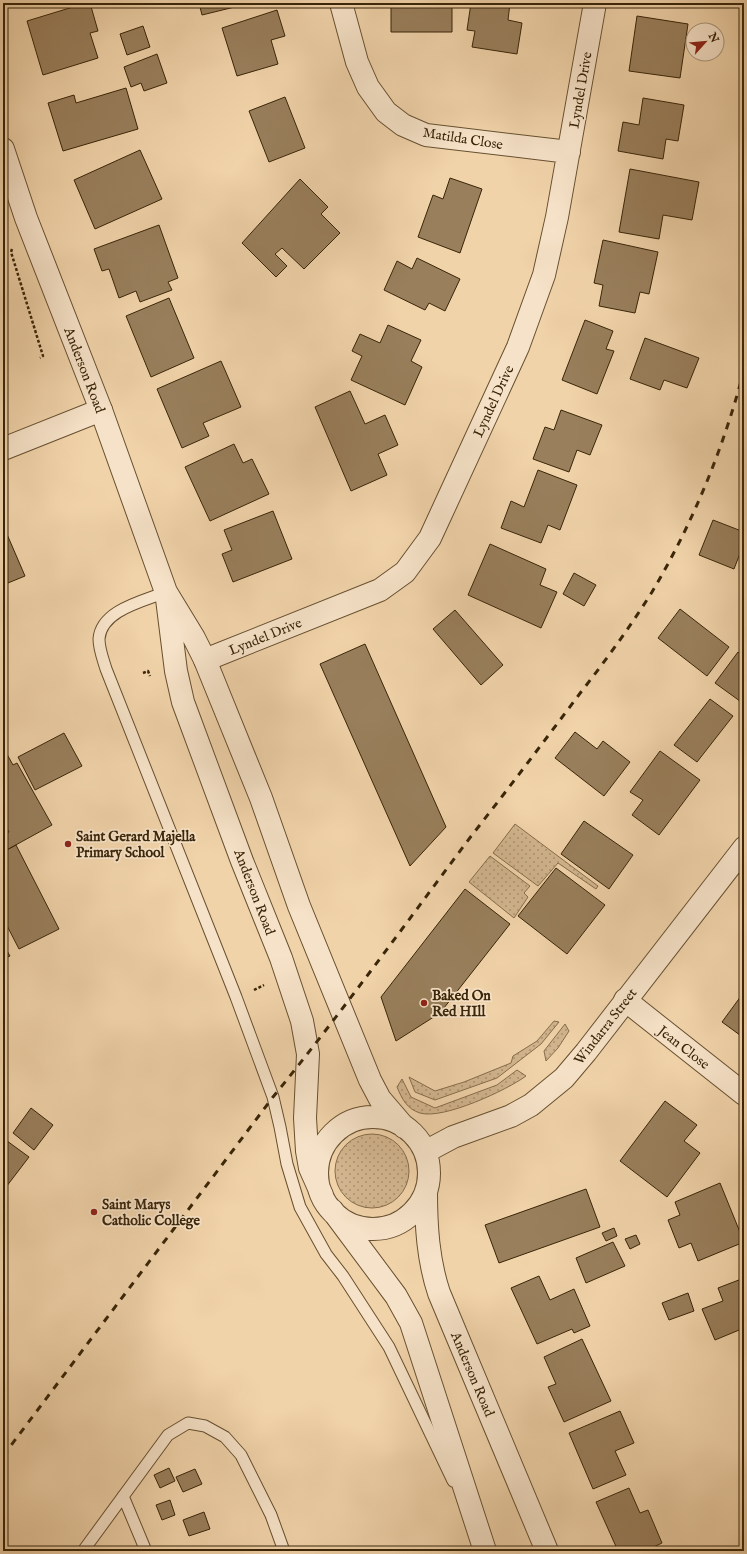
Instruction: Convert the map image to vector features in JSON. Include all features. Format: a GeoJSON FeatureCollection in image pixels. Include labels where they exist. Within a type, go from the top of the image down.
{"type":"FeatureCollection","features":[{"type":"Feature","properties":{"kind":"street","name":"Matilda Close"},"geometry":{"type":"LineString","coordinates":[[341,3],[358,62],[368,87],[386,112],[403,125],[426,135],[569,152]]}},
{"type":"Feature","properties":{"kind":"street","name":"Lyndel Drive"},"geometry":{"type":"LineString","coordinates":[[176,671],[380,590],[405,572],[430,538],[521,340],[544,275],[557,217],[595,3]]}},
{"type":"Feature","properties":{"kind":"street","name":"Anderson Road"},"geometry":{"type":"LineString","coordinates":[[3,149],[26,218],[101,410],[166,592],[194,638],[205,660],[261,798],[305,919],[370,1080],[380,1099],[404,1127]]}},
{"type":"Feature","properties":{"kind":"street"},"geometry":{"type":"LineString","coordinates":[[3,450],[101,410]]}},
{"type":"Feature","properties":{"kind":"street","name":"Anderson Road"},"geometry":{"type":"LineString","coordinates":[[166,592],[176,671],[187,715],[283,964],[302,1021],[308,1054],[305,1118],[307,1151],[310,1168],[327,1203],[396,1296],[411,1323],[482,1548]]}},
{"type":"Feature","properties":{"kind":"street","name":"Windarra Street"},"geometry":{"type":"LineString","coordinates":[[425,1152],[453,1137],[511,1116],[539,1100],[571,1070],[744,848]]}},
{"type":"Feature","properties":{"kind":"street","name":"Jean Close"},"geometry":{"type":"LineString","coordinates":[[625,1000],[744,1094]]}},
{"type":"Feature","properties":{"kind":"street"},"geometry":{"type":"LineString","coordinates":[[370,1118],[391,1120],[404,1127],[416,1138],[425,1152],[429,1171],[426,1191],[423,1199],[414,1212],[400,1222],[384,1228],[368,1229],[352,1225],[338,1216],[327,1203],[318,1181],[319,1160],[328,1141],[338,1130],[350,1123],[370,1118]]}},
{"type":"Feature","properties":{"kind":"street","name":"Anderson Road"},"geometry":{"type":"LineString","coordinates":[[426,1191],[426,1219],[429,1251],[439,1293],[547,1551]]}},
{"type":"Feature","properties":{"kind":"lane"},"geometry":{"type":"LineString","coordinates":[[166,592],[120,610],[110,616],[106,621],[99,638],[106,669],[236,997],[273,1097],[287,1164],[300,1207],[326,1254],[352,1289],[389,1347],[482,1548]]}},
{"type":"Feature","properties":{"kind":"lane"},"geometry":{"type":"LineString","coordinates":[[83,1551],[168,1435],[188,1423],[205,1426],[225,1437],[241,1455],[271,1515],[284,1551]]}},
{"type":"Feature","properties":{"kind":"lane"},"geometry":{"type":"LineString","coordinates":[[123,1496],[146,1551]]}},
{"type":"Feature","properties":{"kind":"path"},"geometry":{"type":"LineString","coordinates":[[251,991],[265,985]]}},
{"type":"Feature","properties":{"kind":"shaded area"},"geometry":{"type":"Polygon","coordinates":[[[515,824],[598,886],[596,889],[558,863],[538,886],[493,853],[515,824]]]}},
{"type":"Feature","properties":{"kind":"shaded area"},"geometry":{"type":"Polygon","coordinates":[[[490,856],[530,886],[524,893],[528,897],[514,918],[469,882],[490,856]]]}},
{"type":"Feature","properties":{"kind":"shaded area"},"geometry":{"type":"Polygon","coordinates":[[[554,1021],[559,1022],[541,1044],[497,1078],[435,1100],[415,1092],[409,1077],[435,1091],[464,1082],[511,1063],[513,1056],[537,1041],[554,1021]]]}},
{"type":"Feature","properties":{"kind":"shaded area"},"geometry":{"type":"Polygon","coordinates":[[[565,1024],[569,1031],[558,1048],[546,1061],[544,1051],[565,1024]]]}},
{"type":"Feature","properties":{"kind":"shaded area"},"geometry":{"type":"Polygon","coordinates":[[[517,1070],[526,1076],[505,1089],[459,1108],[430,1114],[420,1113],[408,1106],[397,1087],[402,1079],[411,1097],[435,1108],[497,1085],[517,1070]]]}},
{"type":"Feature","properties":{"kind":"shaded area"},"geometry":{"type":"Polygon","coordinates":[[[372,1134],[393,1140],[403,1150],[409,1171],[403,1192],[393,1202],[372,1208],[351,1202],[341,1192],[335,1171],[341,1150],[351,1140],[372,1134]]]}},
{"type":"Feature","properties":{"kind":"building"},"geometry":{"type":"Polygon","coordinates":[[[90,3],[98,31],[90,33],[98,58],[43,75],[27,21],[90,3]]]}},
{"type":"Feature","properties":{"kind":"building"},"geometry":{"type":"Polygon","coordinates":[[[199,3],[251,3],[202,15],[199,3]]]}},
{"type":"Feature","properties":{"kind":"building"},"geometry":{"type":"Polygon","coordinates":[[[380,3],[452,3],[452,32],[391,32],[391,5],[380,5],[380,3]]]}},
{"type":"Feature","properties":{"kind":"building"},"geometry":{"type":"Polygon","coordinates":[[[471,3],[510,3],[508,20],[522,23],[517,54],[472,47],[475,31],[467,30],[471,3]]]}},
{"type":"Feature","properties":{"kind":"building"},"geometry":{"type":"Polygon","coordinates":[[[277,10],[285,36],[271,40],[278,64],[237,76],[222,28],[277,10]]]}},
{"type":"Feature","properties":{"kind":"building"},"geometry":{"type":"Polygon","coordinates":[[[637,16],[685,24],[685,44],[680,78],[629,71],[637,16]]]}},
{"type":"Feature","properties":{"kind":"building"},"geometry":{"type":"Polygon","coordinates":[[[143,26],[150,47],[127,55],[120,34],[143,26]]]}},
{"type":"Feature","properties":{"kind":"building"},"geometry":{"type":"Polygon","coordinates":[[[157,54],[167,83],[144,91],[141,83],[131,87],[124,67],[157,54]]]}},
{"type":"Feature","properties":{"kind":"building"},"geometry":{"type":"Polygon","coordinates":[[[126,88],[138,129],[63,151],[48,103],[74,95],[76,103],[126,88]]]}},
{"type":"Feature","properties":{"kind":"building"},"geometry":{"type":"Polygon","coordinates":[[[285,97],[305,148],[269,162],[249,111],[285,97]]]}},
{"type":"Feature","properties":{"kind":"building"},"geometry":{"type":"Polygon","coordinates":[[[643,98],[684,105],[678,141],[666,139],[663,159],[618,151],[623,122],[639,125],[643,98]]]}},
{"type":"Feature","properties":{"kind":"building"},"geometry":{"type":"Polygon","coordinates":[[[140,150],[162,199],[95,229],[74,180],[140,150]]]}},
{"type":"Feature","properties":{"kind":"building"},"geometry":{"type":"Polygon","coordinates":[[[630,169],[699,182],[692,220],[663,215],[659,239],[619,232],[630,169]]]}},
{"type":"Feature","properties":{"kind":"building"},"geometry":{"type":"Polygon","coordinates":[[[450,178],[482,189],[460,253],[418,237],[433,195],[443,199],[450,178]]]}},
{"type":"Feature","properties":{"kind":"building"},"geometry":{"type":"Polygon","coordinates":[[[300,179],[328,207],[321,214],[340,233],[304,269],[282,248],[275,254],[287,266],[276,277],[242,243],[300,179]]]}},
{"type":"Feature","properties":{"kind":"building"},"geometry":{"type":"Polygon","coordinates":[[[159,225],[178,278],[168,282],[172,290],[140,302],[136,291],[119,298],[109,269],[102,271],[94,249],[159,225]]]}},
{"type":"Feature","properties":{"kind":"building"},"geometry":{"type":"Polygon","coordinates":[[[603,240],[658,252],[649,294],[640,292],[635,313],[599,306],[603,285],[594,283],[603,240]]]}},
{"type":"Feature","properties":{"kind":"building"},"geometry":{"type":"Polygon","coordinates":[[[417,258],[460,279],[445,311],[429,303],[425,310],[384,290],[397,261],[412,269],[417,258]]]}},
{"type":"Feature","properties":{"kind":"building"},"geometry":{"type":"Polygon","coordinates":[[[169,298],[194,358],[151,377],[126,316],[169,298]]]}},
{"type":"Feature","properties":{"kind":"building"},"geometry":{"type":"Polygon","coordinates":[[[585,320],[613,331],[606,349],[614,351],[597,394],[562,380],[585,320]]]}},
{"type":"Feature","properties":{"kind":"building"},"geometry":{"type":"Polygon","coordinates":[[[388,325],[421,340],[411,361],[422,367],[405,405],[351,380],[362,356],[352,351],[360,334],[380,343],[388,325]]]}},
{"type":"Feature","properties":{"kind":"building"},"geometry":{"type":"Polygon","coordinates":[[[645,338],[699,358],[687,388],[664,380],[660,390],[630,379],[645,338]]]}},
{"type":"Feature","properties":{"kind":"building"},"geometry":{"type":"Polygon","coordinates":[[[221,361],[241,407],[203,423],[209,436],[182,448],[157,389],[221,361]]]}},
{"type":"Feature","properties":{"kind":"building"},"geometry":{"type":"Polygon","coordinates":[[[350,391],[365,424],[385,415],[398,445],[378,454],[387,475],[351,491],[315,407],[350,391]]]}},
{"type":"Feature","properties":{"kind":"building"},"geometry":{"type":"Polygon","coordinates":[[[561,410],[602,425],[590,455],[577,450],[569,472],[533,459],[545,427],[554,430],[561,410]]]}},
{"type":"Feature","properties":{"kind":"building"},"geometry":{"type":"Polygon","coordinates":[[[234,444],[243,463],[252,459],[269,494],[210,521],[185,467],[234,444]]]}},
{"type":"Feature","properties":{"kind":"building"},"geometry":{"type":"Polygon","coordinates":[[[538,470],[577,485],[560,530],[548,525],[541,543],[501,528],[511,501],[524,507],[538,470]]]}},
{"type":"Feature","properties":{"kind":"building"},"geometry":{"type":"Polygon","coordinates":[[[273,511],[292,559],[233,582],[222,554],[232,550],[224,530],[273,511]]]}},
{"type":"Feature","properties":{"kind":"building"},"geometry":{"type":"Polygon","coordinates":[[[713,520],[744,532],[744,543],[734,569],[699,555],[713,520]]]}},
{"type":"Feature","properties":{"kind":"building"},"geometry":{"type":"Polygon","coordinates":[[[3,525],[25,576],[3,585],[3,525]]]}},
{"type":"Feature","properties":{"kind":"building"},"geometry":{"type":"Polygon","coordinates":[[[490,544],[546,569],[540,585],[557,592],[541,628],[468,595],[490,544]]]}},
{"type":"Feature","properties":{"kind":"building"},"geometry":{"type":"Polygon","coordinates":[[[574,573],[596,585],[584,606],[563,594],[574,573]]]}},
{"type":"Feature","properties":{"kind":"building"},"geometry":{"type":"Polygon","coordinates":[[[680,609],[729,647],[707,676],[658,638],[680,609]]]}},
{"type":"Feature","properties":{"kind":"building"},"geometry":{"type":"Polygon","coordinates":[[[455,610],[503,665],[481,685],[433,629],[455,610]]]}},
{"type":"Feature","properties":{"kind":"building"},"geometry":{"type":"Polygon","coordinates":[[[365,644],[446,827],[410,866],[320,664],[365,644]]]}},
{"type":"Feature","properties":{"kind":"building"},"geometry":{"type":"Polygon","coordinates":[[[738,652],[744,656],[744,704],[715,683],[738,652]]]}},
{"type":"Feature","properties":{"kind":"building"},"geometry":{"type":"Polygon","coordinates":[[[710,699],[733,716],[697,762],[674,745],[710,699]]]}},
{"type":"Feature","properties":{"kind":"building"},"geometry":{"type":"Polygon","coordinates":[[[575,732],[597,749],[603,741],[630,762],[604,796],[555,758],[575,732]]]}},
{"type":"Feature","properties":{"kind":"building"},"geometry":{"type":"Polygon","coordinates":[[[64,733],[82,766],[35,790],[18,757],[64,733]]]}},
{"type":"Feature","properties":{"kind":"building"},"geometry":{"type":"Polygon","coordinates":[[[3,747],[13,765],[17,763],[52,825],[3,852],[3,835],[9,832],[3,821],[3,747]]]}},
{"type":"Feature","properties":{"kind":"building"},"geometry":{"type":"Polygon","coordinates":[[[660,751],[700,780],[659,835],[632,815],[643,800],[630,792],[660,751]]]}},
{"type":"Feature","properties":{"kind":"building"},"geometry":{"type":"Polygon","coordinates":[[[584,821],[633,855],[609,889],[561,854],[584,821]]]}},
{"type":"Feature","properties":{"kind":"building"},"geometry":{"type":"Polygon","coordinates":[[[16,845],[59,929],[19,949],[3,918],[3,852],[16,845]]]}},
{"type":"Feature","properties":{"kind":"building"},"geometry":{"type":"Polygon","coordinates":[[[556,868],[605,905],[567,954],[518,916],[556,868]]]}},
{"type":"Feature","properties":{"kind":"building"},"geometry":{"type":"Polygon","coordinates":[[[465,889],[510,924],[440,1013],[396,1041],[381,997],[465,889]]]}},
{"type":"Feature","properties":{"kind":"building"},"geometry":{"type":"Polygon","coordinates":[[[3,944],[10,956],[3,959],[3,944]]]}},
{"type":"Feature","properties":{"kind":"building"},"geometry":{"type":"Polygon","coordinates":[[[744,992],[744,1038],[722,1022],[744,992]]]}},
{"type":"Feature","properties":{"kind":"building"},"geometry":{"type":"Polygon","coordinates":[[[665,1101],[697,1125],[684,1141],[700,1153],[667,1197],[620,1161],[665,1101]]]}},
{"type":"Feature","properties":{"kind":"building"},"geometry":{"type":"Polygon","coordinates":[[[31,1108],[53,1125],[34,1150],[13,1133],[31,1108]]]}},
{"type":"Feature","properties":{"kind":"building"},"geometry":{"type":"Polygon","coordinates":[[[3,1138],[29,1157],[3,1191],[3,1138]]]}},
{"type":"Feature","properties":{"kind":"building"},"geometry":{"type":"Polygon","coordinates":[[[720,1183],[744,1242],[698,1261],[691,1243],[679,1248],[668,1220],[680,1215],[675,1202],[720,1183]]]}},
{"type":"Feature","properties":{"kind":"building"},"geometry":{"type":"Polygon","coordinates":[[[586,1189],[600,1227],[499,1263],[485,1225],[586,1189]]]}},
{"type":"Feature","properties":{"kind":"building"},"geometry":{"type":"Polygon","coordinates":[[[614,1228],[617,1236],[606,1241],[602,1233],[614,1228]]]}},
{"type":"Feature","properties":{"kind":"building"},"geometry":{"type":"Polygon","coordinates":[[[636,1235],[640,1244],[630,1249],[625,1239],[636,1235]]]}},
{"type":"Feature","properties":{"kind":"building"},"geometry":{"type":"Polygon","coordinates":[[[613,1242],[625,1266],[586,1283],[576,1258],[613,1242]]]}},
{"type":"Feature","properties":{"kind":"building"},"geometry":{"type":"Polygon","coordinates":[[[539,1276],[550,1300],[574,1289],[590,1326],[574,1333],[572,1329],[537,1344],[511,1288],[539,1276]]]}},
{"type":"Feature","properties":{"kind":"building"},"geometry":{"type":"Polygon","coordinates":[[[744,1278],[744,1328],[715,1340],[702,1309],[723,1301],[718,1288],[744,1278]]]}},
{"type":"Feature","properties":{"kind":"building"},"geometry":{"type":"Polygon","coordinates":[[[688,1293],[694,1311],[669,1320],[662,1303],[688,1293]]]}},
{"type":"Feature","properties":{"kind":"building"},"geometry":{"type":"Polygon","coordinates":[[[582,1339],[611,1401],[564,1422],[548,1387],[556,1384],[544,1357],[582,1339]]]}},
{"type":"Feature","properties":{"kind":"building"},"geometry":{"type":"Polygon","coordinates":[[[620,1411],[634,1443],[615,1451],[626,1475],[593,1489],[569,1433],[620,1411]]]}},
{"type":"Feature","properties":{"kind":"building"},"geometry":{"type":"Polygon","coordinates":[[[169,1468],[175,1481],[160,1488],[154,1475],[169,1468]]]}},
{"type":"Feature","properties":{"kind":"building"},"geometry":{"type":"Polygon","coordinates":[[[195,1469],[202,1484],[183,1492],[176,1477],[195,1469]]]}},
{"type":"Feature","properties":{"kind":"building"},"geometry":{"type":"Polygon","coordinates":[[[629,1488],[640,1513],[648,1510],[662,1543],[645,1551],[618,1551],[596,1502],[629,1488]]]}},
{"type":"Feature","properties":{"kind":"building"},"geometry":{"type":"Polygon","coordinates":[[[170,1500],[175,1515],[162,1520],[156,1505],[170,1500]]]}},
{"type":"Feature","properties":{"kind":"building"},"geometry":{"type":"Polygon","coordinates":[[[204,1512],[210,1529],[189,1536],[183,1520],[204,1512]]]}},
{"type":"Feature","properties":{"kind":"railway"},"geometry":{"type":"LineString","coordinates":[[3,1456],[273,1097],[349,1000],[618,643],[652,592],[694,512],[717,456],[744,370]]}},
{"type":"Feature","properties":{"kind":"place","name":"Saint Gerard Majella Primary School"},"geometry":{"type":"Point","coordinates":[68,844]}},
{"type":"Feature","properties":{"kind":"place","name":"Baked On Red HIll"},"geometry":{"type":"Point","coordinates":[424,1003]}},
{"type":"Feature","properties":{"kind":"place","name":"Saint Marys Catholic College"},"geometry":{"type":"Point","coordinates":[94,1212]}}]}
